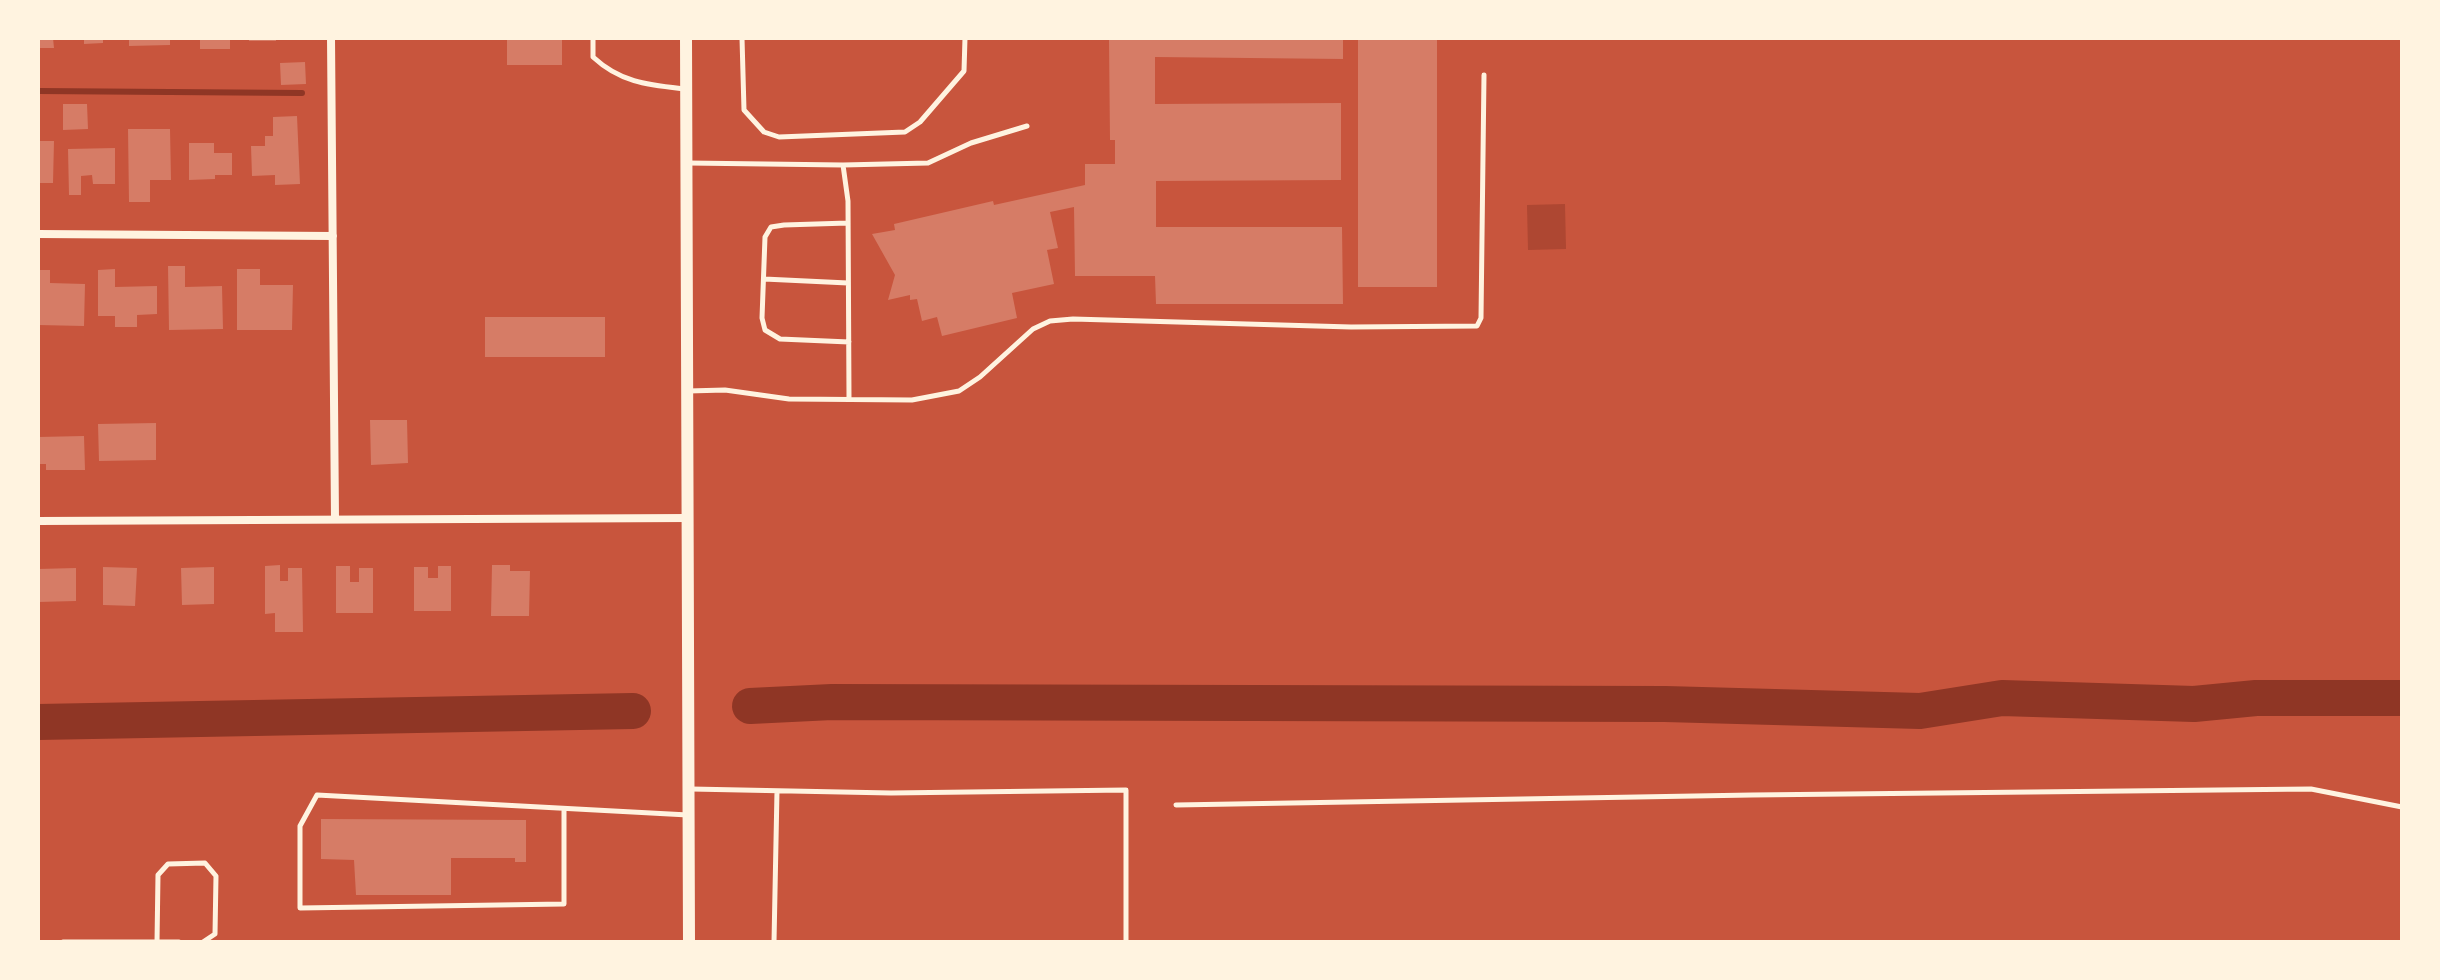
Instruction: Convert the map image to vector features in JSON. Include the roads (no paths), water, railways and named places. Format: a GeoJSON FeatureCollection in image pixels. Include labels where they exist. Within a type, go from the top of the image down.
{"type":"FeatureCollection","features":[{"type":"Feature","properties":{"kind":"street"},"geometry":{"type":"LineString","coordinates":[[331,38],[335,519]]}},
{"type":"Feature","properties":{"kind":"street"},"geometry":{"type":"LineString","coordinates":[[686,38],[689,942]]}},
{"type":"Feature","properties":{"kind":"street"},"geometry":{"type":"LineString","coordinates":[[38,234],[333,236]]}},
{"type":"Feature","properties":{"kind":"street"},"geometry":{"type":"LineString","coordinates":[[38,521],[688,518]]}},
{"type":"Feature","properties":{"kind":"lane"},"geometry":{"type":"LineString","coordinates":[[593,38],[593,57],[607,70],[639,84],[686,90]]}},
{"type":"Feature","properties":{"kind":"lane"},"geometry":{"type":"LineString","coordinates":[[742,38],[744,110],[764,132],[779,137],[905,132],[920,122],[964,71],[965,38]]}},
{"type":"Feature","properties":{"kind":"lane"},"geometry":{"type":"LineString","coordinates":[[687,391],[725,390],[789,399],[912,400],[959,391],[980,377],[1033,329],[1050,321],[1073,319],[1351,327],[1477,326],[1481,318],[1484,75]]}},
{"type":"Feature","properties":{"kind":"lane"},"geometry":{"type":"LineString","coordinates":[[687,163],[928,163],[971,143],[1027,126]]}},
{"type":"Feature","properties":{"kind":"lane"},"geometry":{"type":"LineString","coordinates":[[843,165],[848,223],[849,398]]}},
{"type":"Feature","properties":{"kind":"lane"},"geometry":{"type":"LineString","coordinates":[[848,223],[771,227],[765,237],[762,318],[765,330],[780,339],[849,342]]}},
{"type":"Feature","properties":{"kind":"lane"},"geometry":{"type":"LineString","coordinates":[[764,279],[848,283]]}},
{"type":"Feature","properties":{"kind":"lane"},"geometry":{"type":"LineString","coordinates":[[689,789],[891,793],[1126,790],[1126,942]]}},
{"type":"Feature","properties":{"kind":"lane"},"geometry":{"type":"LineString","coordinates":[[1176,805],[2311,789],[2402,807]]}},
{"type":"Feature","properties":{"kind":"lane"},"geometry":{"type":"LineString","coordinates":[[774,942],[777,791]]}},
{"type":"Feature","properties":{"kind":"lane"},"geometry":{"type":"LineString","coordinates":[[564,809],[564,904],[300,908],[300,826],[317,795],[689,815]]}},
{"type":"Feature","properties":{"kind":"lane"},"geometry":{"type":"LineString","coordinates":[[157,942],[158,875],[168,864],[205,863],[216,876],[215,934],[203,942]]}},
{"type":"Feature","properties":{"kind":"lane"},"geometry":{"type":"LineString","coordinates":[[63,942],[179,942]]}},
{"type":"Feature","properties":{"kind":"waterway"},"geometry":{"type":"LineString","coordinates":[[38,91],[302,93]]}},
{"type":"Feature","properties":{"kind":"waterway"},"geometry":{"type":"LineString","coordinates":[[750,706],[832,702],[1665,704],[1920,711],[2002,698],[2194,704],[2256,698],[2402,698]]}},
{"type":"Feature","properties":{"kind":"waterway"},"geometry":{"type":"LineString","coordinates":[[38,722],[633,711]]}}]}
